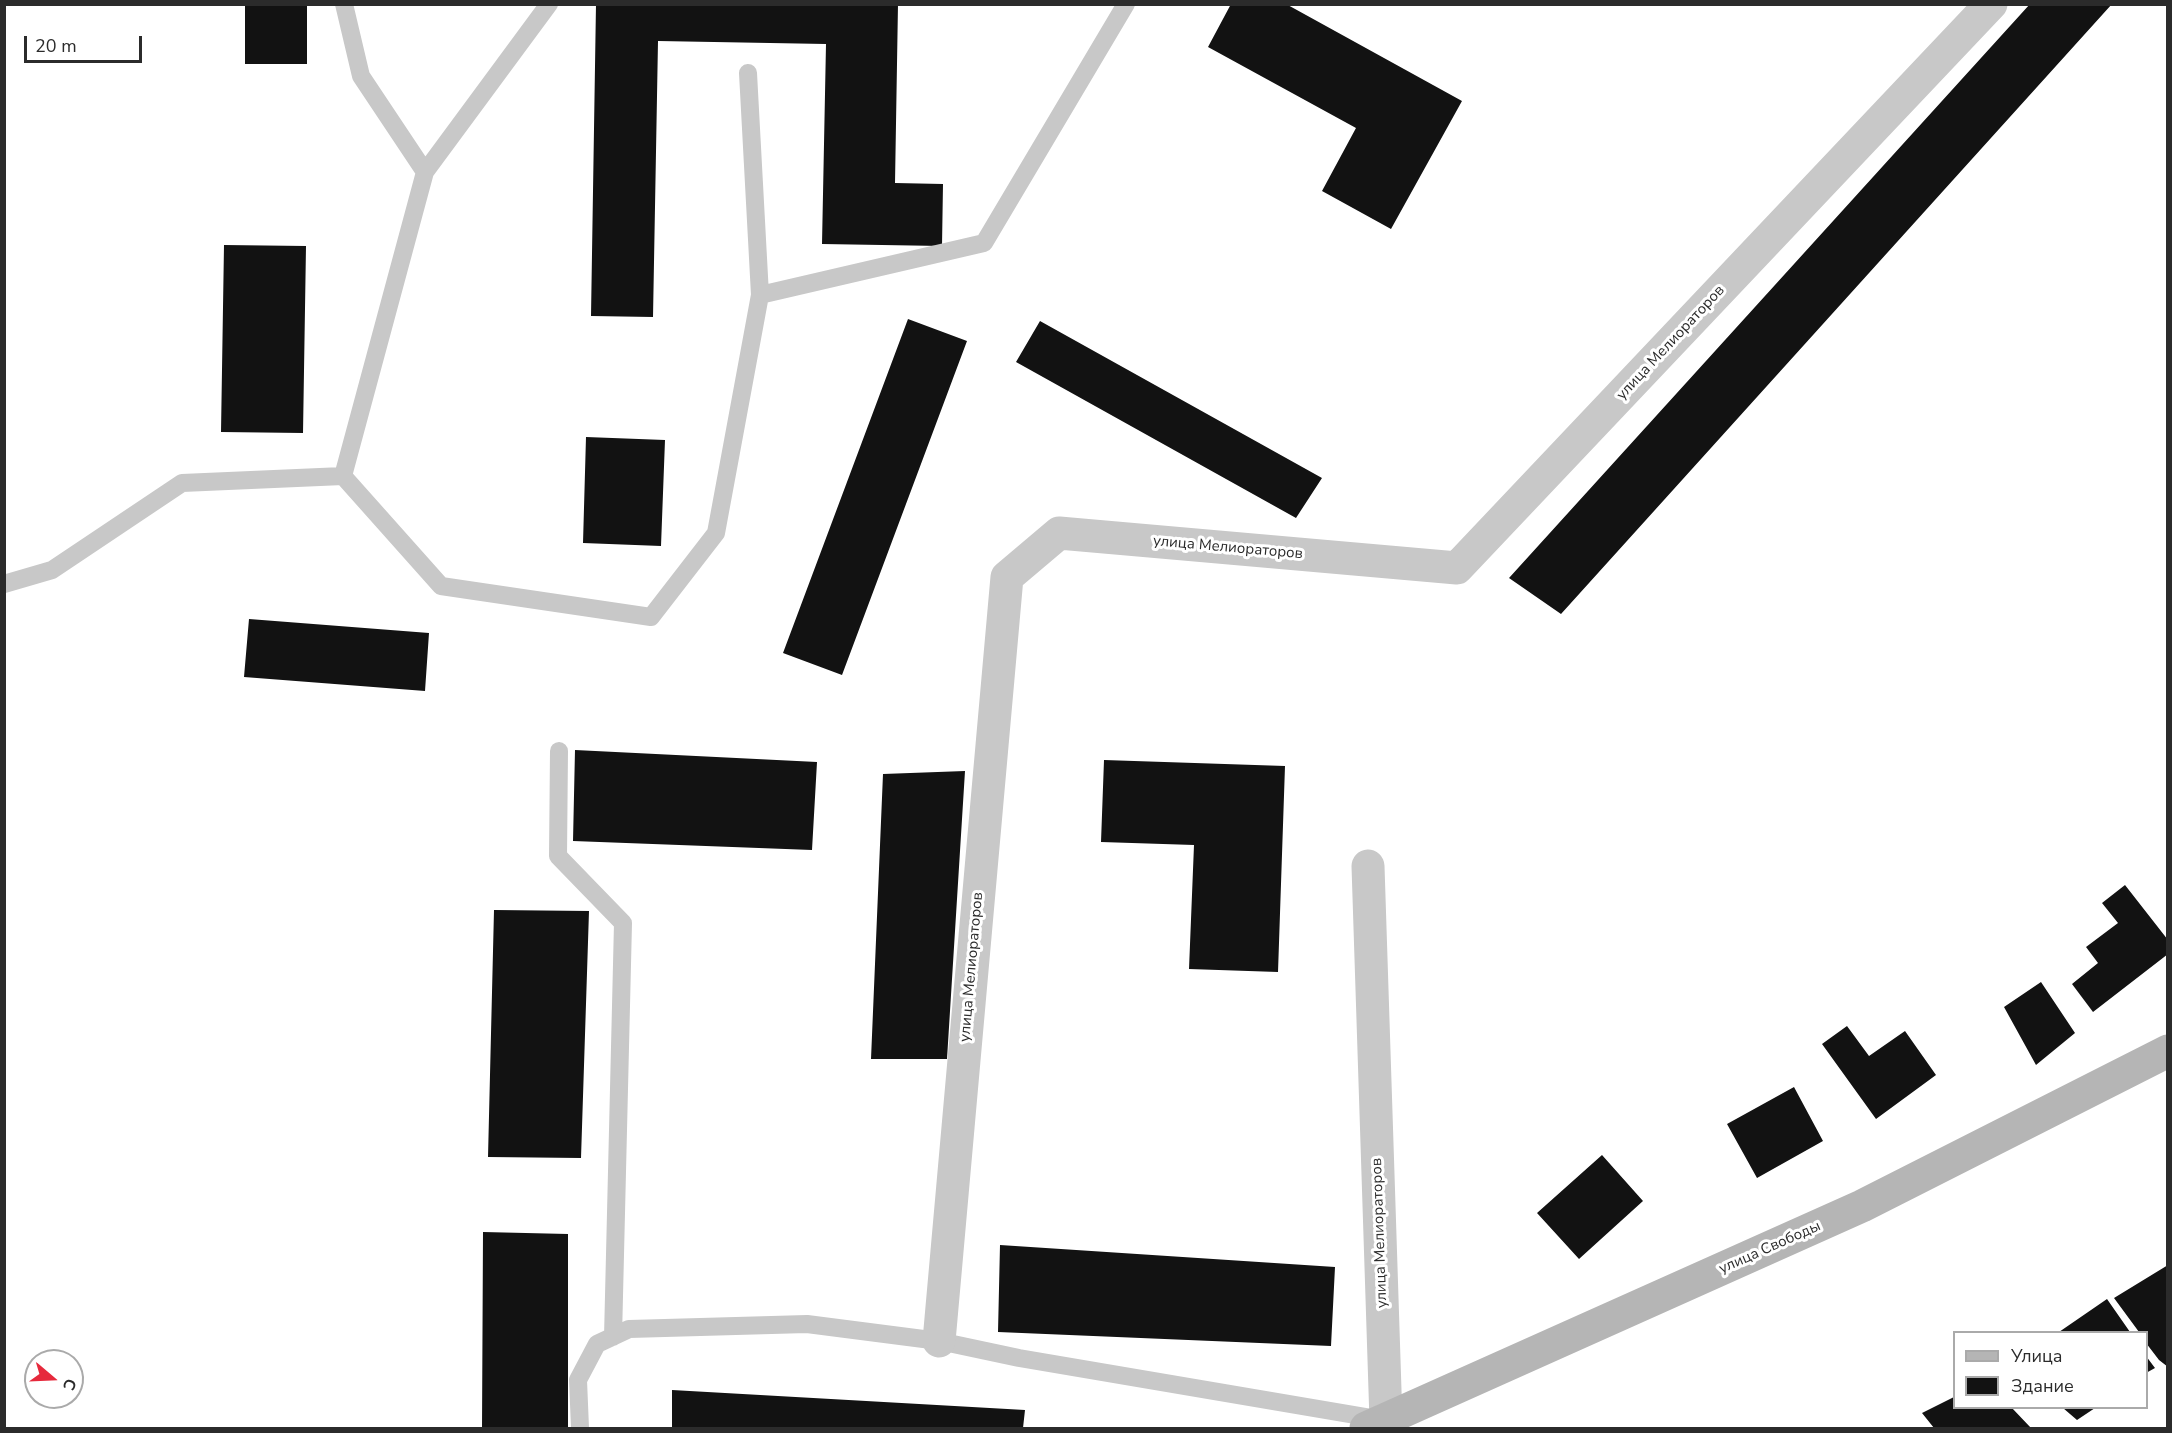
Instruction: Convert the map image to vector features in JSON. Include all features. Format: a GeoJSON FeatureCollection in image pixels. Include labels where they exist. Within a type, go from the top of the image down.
{"type":"FeatureCollection","features":[{"type":"Feature","properties":{"kind":"main road","name":"улица Свободы"},"geometry":{"type":"LineString","coordinates":[[1376,1425],[1862,1206],[2168,1051]]}},
{"type":"Feature","properties":{"kind":"street","name":"улица Мелиораторов"},"geometry":{"type":"LineString","coordinates":[[939,1341],[1007,577],[1059,533],[1457,568],[1991,4]]}},
{"type":"Feature","properties":{"kind":"street","name":"улица Мелиораторов"},"geometry":{"type":"LineString","coordinates":[[1368,866],[1376,1425]]}},
{"type":"Feature","properties":{"kind":"lane"},"geometry":{"type":"LineString","coordinates":[[344,4],[361,76],[425,172]]}},
{"type":"Feature","properties":{"kind":"lane"},"geometry":{"type":"LineString","coordinates":[[343,476],[425,172],[549,4]]}},
{"type":"Feature","properties":{"kind":"lane"},"geometry":{"type":"LineString","coordinates":[[760,295],[984,243],[1126,4]]}},
{"type":"Feature","properties":{"kind":"lane"},"geometry":{"type":"LineString","coordinates":[[343,476],[441,586],[651,617],[716,533],[760,295],[748,72]]}},
{"type":"Feature","properties":{"kind":"lane"},"geometry":{"type":"LineString","coordinates":[[4,584],[52,570],[182,483],[343,476]]}},
{"type":"Feature","properties":{"kind":"lane"},"geometry":{"type":"LineString","coordinates":[[559,751],[558,856],[623,923],[613,1337]]}},
{"type":"Feature","properties":{"kind":"lane"},"geometry":{"type":"LineString","coordinates":[[580,1428],[578,1380],[597,1344],[629,1329],[807,1324],[939,1341],[1376,1425]]}},
{"type":"Feature","properties":{"kind":"building"},"geometry":{"type":"Polygon","coordinates":[[[245,4],[307,4],[307,64],[245,64],[245,4]]]}},
{"type":"Feature","properties":{"kind":"building"},"geometry":{"type":"Polygon","coordinates":[[[596,4],[898,4],[895,183],[943,184],[942,246],[822,244],[826,44],[658,41],[653,317],[591,316],[596,4]]]}},
{"type":"Feature","properties":{"kind":"building"},"geometry":{"type":"Polygon","coordinates":[[[1231,4],[1286,4],[1462,101],[1391,229],[1322,191],[1356,128],[1208,47],[1231,4]]]}},
{"type":"Feature","properties":{"kind":"building"},"geometry":{"type":"Polygon","coordinates":[[[2030,4],[2112,4],[1561,614],[1509,578],[2030,4]]]}},
{"type":"Feature","properties":{"kind":"building"},"geometry":{"type":"Polygon","coordinates":[[[224,245],[306,246],[303,433],[221,432],[224,245]]]}},
{"type":"Feature","properties":{"kind":"building"},"geometry":{"type":"Polygon","coordinates":[[[908,319],[967,341],[842,675],[783,653],[908,319]]]}},
{"type":"Feature","properties":{"kind":"building"},"geometry":{"type":"Polygon","coordinates":[[[1040,321],[1322,478],[1296,518],[1016,362],[1040,321]]]}},
{"type":"Feature","properties":{"kind":"building"},"geometry":{"type":"Polygon","coordinates":[[[586,437],[665,440],[661,546],[583,543],[586,437]]]}},
{"type":"Feature","properties":{"kind":"building"},"geometry":{"type":"Polygon","coordinates":[[[249,619],[429,633],[425,691],[244,677],[249,619]]]}},
{"type":"Feature","properties":{"kind":"building"},"geometry":{"type":"Polygon","coordinates":[[[575,750],[817,762],[812,850],[573,841],[575,750]]]}},
{"type":"Feature","properties":{"kind":"building"},"geometry":{"type":"Polygon","coordinates":[[[1104,760],[1285,766],[1278,972],[1189,969],[1194,845],[1101,842],[1104,760]]]}},
{"type":"Feature","properties":{"kind":"building"},"geometry":{"type":"Polygon","coordinates":[[[965,771],[947,1059],[871,1059],[883,774],[965,771]]]}},
{"type":"Feature","properties":{"kind":"building"},"geometry":{"type":"Polygon","coordinates":[[[2125,885],[2168,940],[2168,954],[2093,1012],[2072,984],[2098,963],[2086,947],[2118,923],[2102,903],[2125,885]]]}},
{"type":"Feature","properties":{"kind":"building"},"geometry":{"type":"Polygon","coordinates":[[[494,910],[589,911],[581,1158],[488,1157],[494,910]]]}},
{"type":"Feature","properties":{"kind":"building"},"geometry":{"type":"Polygon","coordinates":[[[2041,982],[2075,1033],[2036,1065],[2004,1007],[2041,982]]]}},
{"type":"Feature","properties":{"kind":"building"},"geometry":{"type":"Polygon","coordinates":[[[1847,1026],[1869,1056],[1905,1031],[1936,1075],[1876,1119],[1822,1044],[1847,1026]]]}},
{"type":"Feature","properties":{"kind":"building"},"geometry":{"type":"Polygon","coordinates":[[[1794,1087],[1823,1141],[1757,1178],[1727,1124],[1794,1087]]]}},
{"type":"Feature","properties":{"kind":"building"},"geometry":{"type":"Polygon","coordinates":[[[1602,1155],[1643,1201],[1579,1259],[1537,1213],[1602,1155]]]}},
{"type":"Feature","properties":{"kind":"building"},"geometry":{"type":"Polygon","coordinates":[[[483,1232],[568,1234],[568,1428],[482,1428],[483,1232]]]}},
{"type":"Feature","properties":{"kind":"building"},"geometry":{"type":"Polygon","coordinates":[[[1000,1245],[1335,1267],[1331,1346],[998,1332],[1000,1245]]]}},
{"type":"Feature","properties":{"kind":"building"},"geometry":{"type":"Polygon","coordinates":[[[2168,1265],[2168,1367],[2148,1346],[2148,1331],[2138,1331],[2114,1298],[2168,1265]]]}},
{"type":"Feature","properties":{"kind":"building"},"geometry":{"type":"Polygon","coordinates":[[[2107,1299],[2129,1331],[2060,1331],[2107,1299]]]}},
{"type":"Feature","properties":{"kind":"building"},"geometry":{"type":"Polygon","coordinates":[[[2148,1359],[2155,1368],[2148,1372],[2148,1359]]]}},
{"type":"Feature","properties":{"kind":"building"},"geometry":{"type":"Polygon","coordinates":[[[672,1390],[1025,1410],[1023,1428],[672,1428],[672,1390]]]}},
{"type":"Feature","properties":{"kind":"building"},"geometry":{"type":"Polygon","coordinates":[[[1953,1398],[1953,1409],[2013,1409],[2031,1428],[1934,1428],[1922,1413],[1953,1398]]]}},
{"type":"Feature","properties":{"kind":"building"},"geometry":{"type":"Polygon","coordinates":[[[2064,1409],[2094,1409],[2077,1420],[2064,1409]]]}}]}
